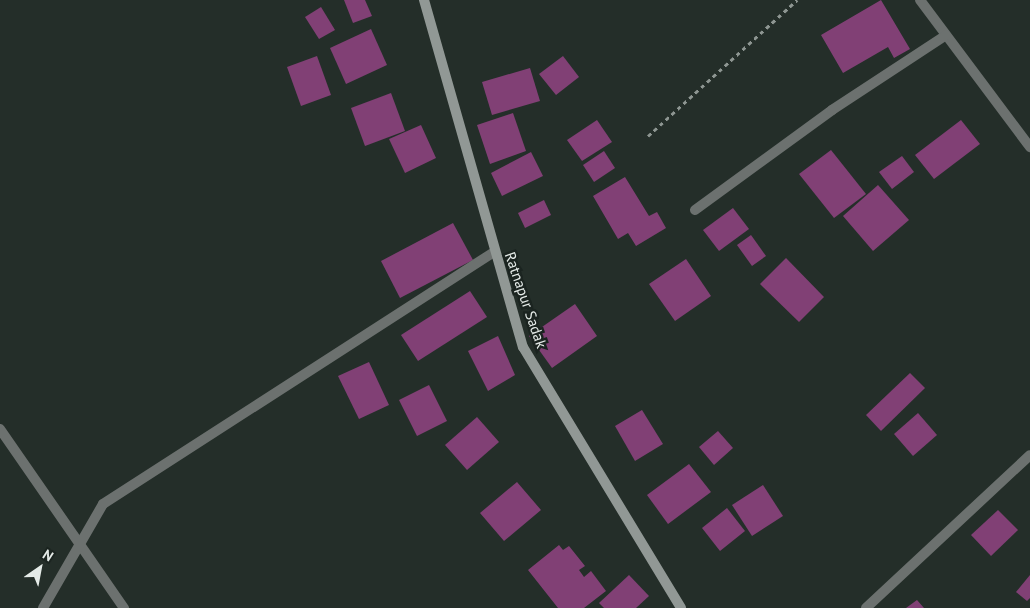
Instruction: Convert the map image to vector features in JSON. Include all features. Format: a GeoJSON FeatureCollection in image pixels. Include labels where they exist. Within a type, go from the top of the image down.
{"type":"FeatureCollection","features":[{"type":"Feature","properties":{"kind":"main road","name":"Ratnapur Sadak"},"geometry":{"type":"LineString","coordinates":[[424,0],[494,252],[523,347],[680,608]]}},
{"type":"Feature","properties":{"kind":"street"},"geometry":{"type":"LineString","coordinates":[[920,0],[1030,147]]}},
{"type":"Feature","properties":{"kind":"street"},"geometry":{"type":"LineString","coordinates":[[695,210],[832,110],[946,35]]}},
{"type":"Feature","properties":{"kind":"street"},"geometry":{"type":"LineString","coordinates":[[43,608],[78,544],[103,504],[131,483],[494,252]]}},
{"type":"Feature","properties":{"kind":"street"},"geometry":{"type":"LineString","coordinates":[[0,429],[124,608]]}},
{"type":"Feature","properties":{"kind":"street"},"geometry":{"type":"LineString","coordinates":[[866,608],[1030,455]]}},
{"type":"Feature","properties":{"kind":"path"},"geometry":{"type":"LineString","coordinates":[[648,136],[797,0]]}},
{"type":"Feature","properties":{"kind":"building"},"geometry":{"type":"Polygon","coordinates":[[[344,0],[365,0],[372,16],[353,23],[344,0]]]}},
{"type":"Feature","properties":{"kind":"building"},"geometry":{"type":"Polygon","coordinates":[[[881,0],[910,49],[894,58],[888,47],[843,73],[821,35],[881,0]]]}},
{"type":"Feature","properties":{"kind":"building"},"geometry":{"type":"Polygon","coordinates":[[[321,7],[335,30],[319,39],[305,17],[321,7]]]}},
{"type":"Feature","properties":{"kind":"building"},"geometry":{"type":"Polygon","coordinates":[[[371,29],[387,65],[346,84],[330,48],[371,29]]]}},
{"type":"Feature","properties":{"kind":"building"},"geometry":{"type":"Polygon","coordinates":[[[317,56],[331,95],[301,106],[287,67],[317,56]]]}},
{"type":"Feature","properties":{"kind":"building"},"geometry":{"type":"Polygon","coordinates":[[[563,56],[579,77],[556,95],[539,74],[563,56]]]}},
{"type":"Feature","properties":{"kind":"building"},"geometry":{"type":"Polygon","coordinates":[[[530,68],[540,101],[492,115],[482,82],[530,68]]]}},
{"type":"Feature","properties":{"kind":"building"},"geometry":{"type":"Polygon","coordinates":[[[391,93],[405,131],[365,146],[351,108],[391,93]]]}},
{"type":"Feature","properties":{"kind":"building"},"geometry":{"type":"Polygon","coordinates":[[[513,113],[526,151],[490,164],[477,125],[513,113]]]}},
{"type":"Feature","properties":{"kind":"building"},"geometry":{"type":"Polygon","coordinates":[[[597,120],[612,142],[582,161],[567,140],[597,120]]]}},
{"type":"Feature","properties":{"kind":"building"},"geometry":{"type":"Polygon","coordinates":[[[961,120],[980,144],[934,179],[915,155],[961,120]]]}},
{"type":"Feature","properties":{"kind":"building"},"geometry":{"type":"Polygon","coordinates":[[[421,125],[436,158],[405,173],[389,139],[421,125]]]}},
{"type":"Feature","properties":{"kind":"building"},"geometry":{"type":"Polygon","coordinates":[[[831,150],[866,194],[834,218],[799,174],[831,150]]]}},
{"type":"Feature","properties":{"kind":"building"},"geometry":{"type":"Polygon","coordinates":[[[604,151],[615,168],[594,182],[583,165],[604,151]]]}},
{"type":"Feature","properties":{"kind":"building"},"geometry":{"type":"Polygon","coordinates":[[[531,152],[543,176],[502,196],[491,173],[531,152]]]}},
{"type":"Feature","properties":{"kind":"building"},"geometry":{"type":"Polygon","coordinates":[[[902,156],[914,172],[892,189],[879,172],[902,156]]]}},
{"type":"Feature","properties":{"kind":"building"},"geometry":{"type":"Polygon","coordinates":[[[625,177],[649,216],[657,212],[666,228],[636,246],[628,233],[618,239],[593,196],[625,177]]]}},
{"type":"Feature","properties":{"kind":"building"},"geometry":{"type":"Polygon","coordinates":[[[878,185],[909,220],[873,251],[843,216],[878,185]]]}},
{"type":"Feature","properties":{"kind":"building"},"geometry":{"type":"Polygon","coordinates":[[[544,200],[551,215],[525,228],[518,213],[544,200]]]}},
{"type":"Feature","properties":{"kind":"building"},"geometry":{"type":"Polygon","coordinates":[[[733,208],[749,229],[719,251],[703,230],[733,208]]]}},
{"type":"Feature","properties":{"kind":"building"},"geometry":{"type":"Polygon","coordinates":[[[453,223],[473,260],[400,298],[381,261],[453,223]]]}},
{"type":"Feature","properties":{"kind":"building"},"geometry":{"type":"Polygon","coordinates":[[[751,235],[766,256],[752,266],[737,245],[751,235]]]}},
{"type":"Feature","properties":{"kind":"building"},"geometry":{"type":"Polygon","coordinates":[[[786,258],[824,297],[799,322],[760,284],[786,258]]]}},
{"type":"Feature","properties":{"kind":"building"},"geometry":{"type":"Polygon","coordinates":[[[686,259],[711,296],[675,321],[649,284],[686,259]]]}},
{"type":"Feature","properties":{"kind":"building"},"geometry":{"type":"Polygon","coordinates":[[[470,291],[487,317],[418,361],[401,335],[470,291]]]}},
{"type":"Feature","properties":{"kind":"building"},"geometry":{"type":"Polygon","coordinates":[[[575,304],[597,336],[552,368],[529,336],[575,304]]]}},
{"type":"Feature","properties":{"kind":"building"},"geometry":{"type":"Polygon","coordinates":[[[498,336],[515,375],[488,391],[468,351],[498,336]]]}},
{"type":"Feature","properties":{"kind":"building"},"geometry":{"type":"Polygon","coordinates":[[[369,362],[389,405],[359,419],[338,376],[369,362]]]}},
{"type":"Feature","properties":{"kind":"building"},"geometry":{"type":"Polygon","coordinates":[[[910,373],[925,388],[881,431],[866,415],[910,373]]]}},
{"type":"Feature","properties":{"kind":"building"},"geometry":{"type":"Polygon","coordinates":[[[429,385],[447,421],[417,436],[399,400],[429,385]]]}},
{"type":"Feature","properties":{"kind":"building"},"geometry":{"type":"Polygon","coordinates":[[[642,410],[663,444],[635,461],[615,426],[642,410]]]}},
{"type":"Feature","properties":{"kind":"building"},"geometry":{"type":"Polygon","coordinates":[[[918,413],[937,435],[913,456],[894,434],[918,413]]]}},
{"type":"Feature","properties":{"kind":"building"},"geometry":{"type":"Polygon","coordinates":[[[477,417],[499,442],[467,470],[445,445],[477,417]]]}},
{"type":"Feature","properties":{"kind":"building"},"geometry":{"type":"Polygon","coordinates":[[[718,431],[733,448],[714,465],[699,447],[718,431]]]}},
{"type":"Feature","properties":{"kind":"building"},"geometry":{"type":"Polygon","coordinates":[[[689,464],[711,492],[668,524],[647,495],[689,464]]]}},
{"type":"Feature","properties":{"kind":"building"},"geometry":{"type":"Polygon","coordinates":[[[517,482],[541,510],[504,541],[480,513],[517,482]]]}},
{"type":"Feature","properties":{"kind":"building"},"geometry":{"type":"Polygon","coordinates":[[[763,485],[783,516],[752,536],[732,505],[763,485]]]}},
{"type":"Feature","properties":{"kind":"building"},"geometry":{"type":"Polygon","coordinates":[[[727,508],[745,531],[720,551],[702,528],[727,508]]]}},
{"type":"Feature","properties":{"kind":"building"},"geometry":{"type":"Polygon","coordinates":[[[998,510],[1018,530],[991,556],[971,535],[998,510]]]}},
{"type":"Feature","properties":{"kind":"building"},"geometry":{"type":"Polygon","coordinates":[[[559,545],[563,550],[569,546],[585,566],[579,570],[584,577],[591,571],[606,591],[584,608],[558,608],[528,570],[559,545]]]}},
{"type":"Feature","properties":{"kind":"building"},"geometry":{"type":"Polygon","coordinates":[[[629,575],[649,596],[636,608],[604,608],[599,603],[629,575]]]}},
{"type":"Feature","properties":{"kind":"building"},"geometry":{"type":"Polygon","coordinates":[[[1030,575],[1030,598],[1027,601],[1016,592],[1030,575]]]}},
{"type":"Feature","properties":{"kind":"building"},"geometry":{"type":"Polygon","coordinates":[[[917,600],[924,608],[906,608],[917,600]]]}}]}
